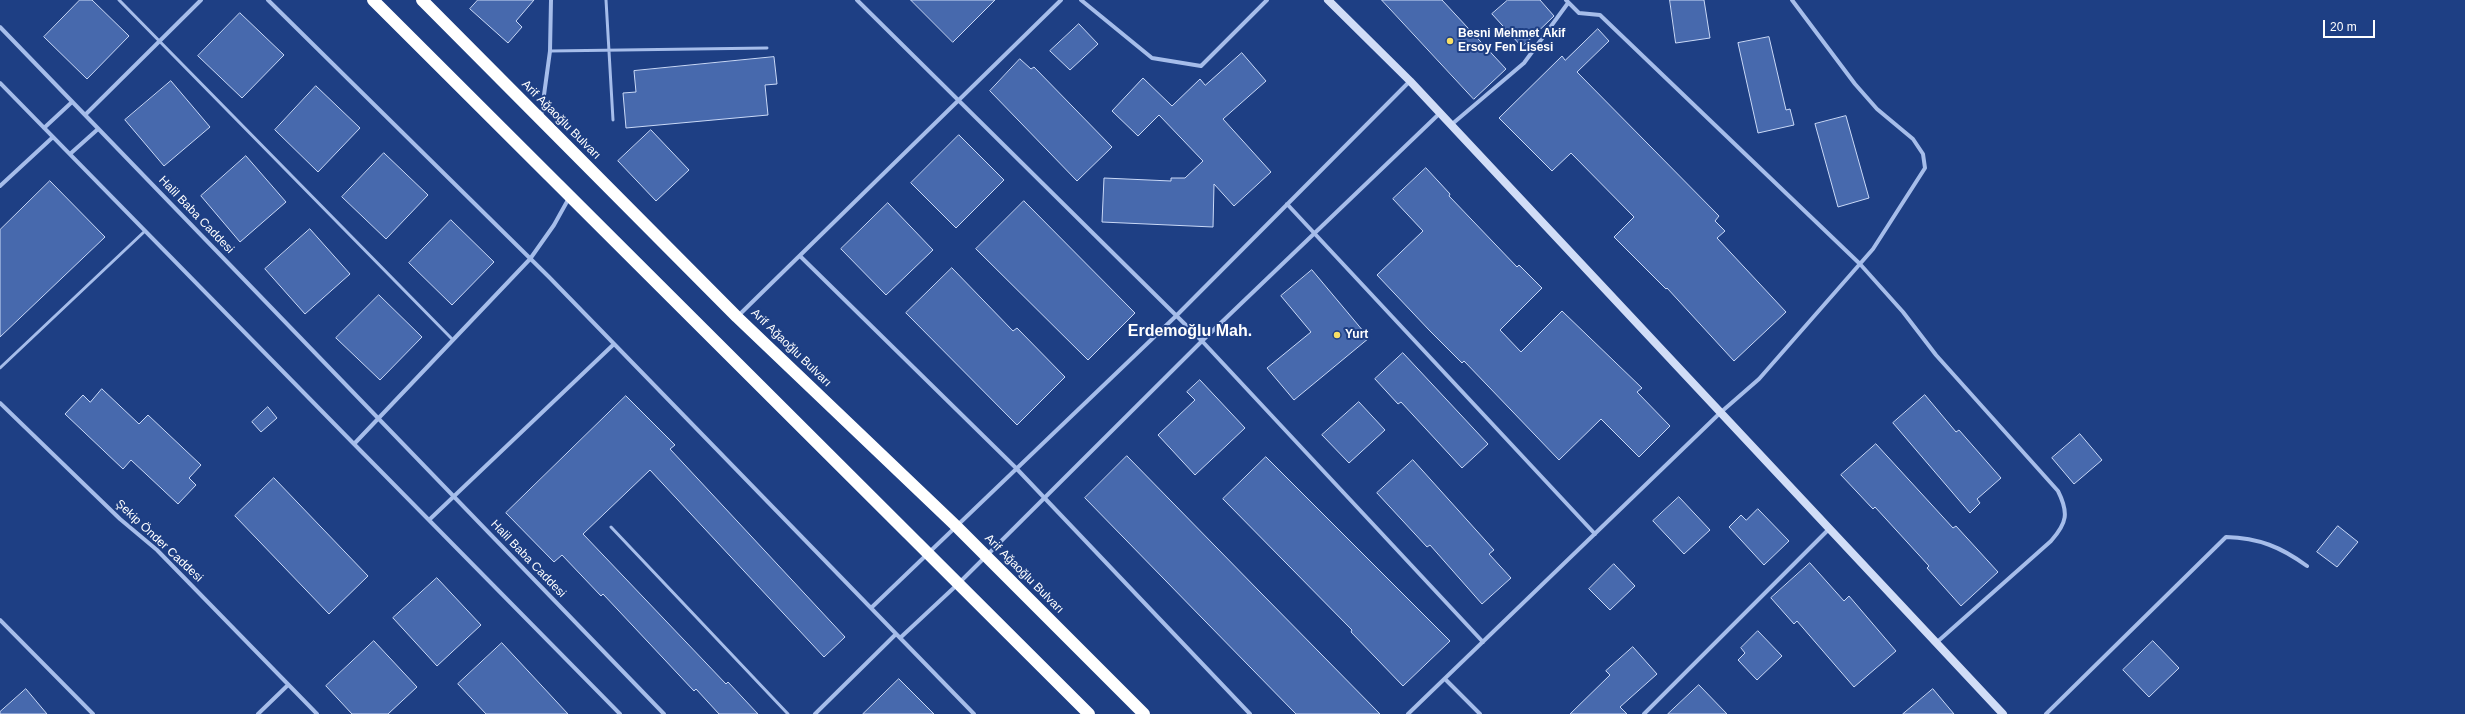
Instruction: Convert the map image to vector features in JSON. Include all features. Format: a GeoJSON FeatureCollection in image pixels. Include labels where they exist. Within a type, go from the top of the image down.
{"type":"FeatureCollection","features":[{"type":"Feature","properties":{"kind":"highway"},"geometry":{"type":"LineString","coordinates":[[373,0],[1089,714]]}},
{"type":"Feature","properties":{"kind":"highway","name":"Arif Ağaoğlu Bulvarı"},"geometry":{"type":"LineString","coordinates":[[422,0],[738,317],[955,525],[1144,714]]}},
{"type":"Feature","properties":{"kind":"street"},"geometry":{"type":"LineString","coordinates":[[85,115],[201,0]]}},
{"type":"Feature","properties":{"kind":"street"},"geometry":{"type":"LineString","coordinates":[[268,0],[530,259],[974,714]]}},
{"type":"Feature","properties":{"kind":"street"},"geometry":{"type":"LineString","coordinates":[[541,120],[550,51],[551,0]]}},
{"type":"Feature","properties":{"kind":"street"},"geometry":{"type":"LineString","coordinates":[[857,0],[961,100],[1176,316],[1202,340],[1483,642]]}},
{"type":"Feature","properties":{"kind":"street"},"geometry":{"type":"LineString","coordinates":[[738,317],[961,100],[1061,0]]}},
{"type":"Feature","properties":{"kind":"street"},"geometry":{"type":"LineString","coordinates":[[1081,0],[1152,58],[1201,66],[1267,0]]}},
{"type":"Feature","properties":{"kind":"street"},"geometry":{"type":"LineString","coordinates":[[1328,0],[1410,81],[2003,714]]}},
{"type":"Feature","properties":{"kind":"street"},"geometry":{"type":"LineString","coordinates":[[1408,714],[1720,413],[1759,379],[1860,264],[1918,182],[1926,168],[1923,154],[1913,139],[1877,108],[1855,84],[1792,0]]}},
{"type":"Feature","properties":{"kind":"street"},"geometry":{"type":"LineString","coordinates":[[1451,125],[1524,63],[1567,1],[1579,13],[1600,15],[1860,264],[1903,312],[1936,355],[2058,491],[2065,505],[2066,517],[2061,530],[2051,542],[1936,644]]}},
{"type":"Feature","properties":{"kind":"street","name":"Halil Baba Caddesi"},"geometry":{"type":"LineString","coordinates":[[0,27],[664,714]]}},
{"type":"Feature","properties":{"kind":"street"},"geometry":{"type":"LineString","coordinates":[[871,608],[929,553],[955,525],[1176,316],[1410,81]]}},
{"type":"Feature","properties":{"kind":"street"},"geometry":{"type":"LineString","coordinates":[[0,83],[620,714]]}},
{"type":"Feature","properties":{"kind":"street"},"geometry":{"type":"LineString","coordinates":[[44,128],[72,102]]}},
{"type":"Feature","properties":{"kind":"street"},"geometry":{"type":"LineString","coordinates":[[900,638],[959,583],[1202,340],[1440,114]]}},
{"type":"Feature","properties":{"kind":"street"},"geometry":{"type":"LineString","coordinates":[[70,154],[98,129]]}},
{"type":"Feature","properties":{"kind":"street"},"geometry":{"type":"LineString","coordinates":[[0,186],[53,137]]}},
{"type":"Feature","properties":{"kind":"street"},"geometry":{"type":"LineString","coordinates":[[354,444],[530,259],[554,225],[570,196]]}},
{"type":"Feature","properties":{"kind":"street"},"geometry":{"type":"LineString","coordinates":[[1287,204],[1595,534]]}},
{"type":"Feature","properties":{"kind":"street"},"geometry":{"type":"LineString","coordinates":[[801,256],[1016,468],[1250,714]]}},
{"type":"Feature","properties":{"kind":"street"},"geometry":{"type":"LineString","coordinates":[[429,520],[614,344]]}},
{"type":"Feature","properties":{"kind":"street","name":"Şekip Önder Caddesi"},"geometry":{"type":"LineString","coordinates":[[0,403],[120,519],[157,550],[317,714]]}},
{"type":"Feature","properties":{"kind":"street"},"geometry":{"type":"LineString","coordinates":[[1644,714],[1829,529]]}},
{"type":"Feature","properties":{"kind":"street"},"geometry":{"type":"LineString","coordinates":[[2046,714],[2226,537],[2241,537],[2284,549],[2307,566]]}},
{"type":"Feature","properties":{"kind":"street"},"geometry":{"type":"LineString","coordinates":[[0,620],[93,714]]}},
{"type":"Feature","properties":{"kind":"street"},"geometry":{"type":"LineString","coordinates":[[815,714],[896,634]]}},
{"type":"Feature","properties":{"kind":"street"},"geometry":{"type":"LineString","coordinates":[[1445,679],[1480,714]]}},
{"type":"Feature","properties":{"kind":"street"},"geometry":{"type":"LineString","coordinates":[[258,714],[288,685]]}},
{"type":"Feature","properties":{"kind":"lane"},"geometry":{"type":"LineString","coordinates":[[119,0],[453,340]]}},
{"type":"Feature","properties":{"kind":"lane"},"geometry":{"type":"LineString","coordinates":[[606,0],[612,120]]}},
{"type":"Feature","properties":{"kind":"lane"},"geometry":{"type":"LineString","coordinates":[[550,51],[767,48]]}},
{"type":"Feature","properties":{"kind":"lane"},"geometry":{"type":"LineString","coordinates":[[0,368],[146,231]]}},
{"type":"Feature","properties":{"kind":"lane"},"geometry":{"type":"LineString","coordinates":[[611,527],[788,714]]}},
{"type":"Feature","properties":{"kind":"building"},"geometry":{"type":"Polygon","coordinates":[[[80,0],[92,0],[129,36],[87,79],[44,37],[80,0]]]}},
{"type":"Feature","properties":{"kind":"building"},"geometry":{"type":"Polygon","coordinates":[[[478,0],[534,0],[516,21],[522,27],[508,43],[470,9],[478,0]]]}},
{"type":"Feature","properties":{"kind":"building"},"geometry":{"type":"Polygon","coordinates":[[[911,0],[995,0],[953,42],[911,0]]]}},
{"type":"Feature","properties":{"kind":"building","name":"Besni Mehmet Akif Ersoy Fen Lisesi"},"geometry":{"type":"Polygon","coordinates":[[[1382,0],[1442,0],[1506,69],[1474,99],[1382,0]]]}},
{"type":"Feature","properties":{"kind":"building"},"geometry":{"type":"Polygon","coordinates":[[[1508,0],[1540,0],[1554,16],[1522,47],[1492,14],[1508,0]]]}},
{"type":"Feature","properties":{"kind":"building"},"geometry":{"type":"Polygon","coordinates":[[[1670,0],[1704,0],[1710,38],[1676,43],[1670,0]]]}},
{"type":"Feature","properties":{"kind":"building"},"geometry":{"type":"Polygon","coordinates":[[[240,13],[284,55],[242,98],[198,56],[240,13]]]}},
{"type":"Feature","properties":{"kind":"building"},"geometry":{"type":"Polygon","coordinates":[[[1079,24],[1098,44],[1070,70],[1050,51],[1079,24]]]}},
{"type":"Feature","properties":{"kind":"building"},"geometry":{"type":"Polygon","coordinates":[[[1598,29],[1609,41],[1577,72],[1719,216],[1715,221],[1725,231],[1717,238],[1786,312],[1734,361],[1667,288],[1666,289],[1614,237],[1634,217],[1571,153],[1552,171],[1499,118],[1562,56],[1565,60],[1598,29]]]}},
{"type":"Feature","properties":{"kind":"building"},"geometry":{"type":"Polygon","coordinates":[[[1769,37],[1786,110],[1790,109],[1794,125],[1758,133],[1738,43],[1769,37]]]}},
{"type":"Feature","properties":{"kind":"building"},"geometry":{"type":"Polygon","coordinates":[[[1242,53],[1266,81],[1223,119],[1271,172],[1234,206],[1214,184],[1213,227],[1102,222],[1104,178],[1171,181],[1171,178],[1185,178],[1203,161],[1159,115],[1138,136],[1112,111],[1143,78],[1172,106],[1200,79],[1205,85],[1242,53]]]}},
{"type":"Feature","properties":{"kind":"building"},"geometry":{"type":"Polygon","coordinates":[[[774,57],[777,84],[765,85],[768,115],[626,128],[623,93],[636,92],[634,71],[774,57]]]}},
{"type":"Feature","properties":{"kind":"building"},"geometry":{"type":"Polygon","coordinates":[[[1020,59],[1031,69],[1034,67],[1112,147],[1077,181],[990,91],[1020,59]]]}},
{"type":"Feature","properties":{"kind":"building"},"geometry":{"type":"Polygon","coordinates":[[[171,81],[210,127],[164,166],[125,120],[171,81]]]}},
{"type":"Feature","properties":{"kind":"building"},"geometry":{"type":"Polygon","coordinates":[[[316,86],[360,128],[318,172],[275,130],[316,86]]]}},
{"type":"Feature","properties":{"kind":"building"},"geometry":{"type":"Polygon","coordinates":[[[1846,116],[1869,198],[1838,207],[1815,124],[1846,116]]]}},
{"type":"Feature","properties":{"kind":"building"},"geometry":{"type":"Polygon","coordinates":[[[651,130],[689,170],[656,201],[618,161],[651,130]]]}},
{"type":"Feature","properties":{"kind":"building"},"geometry":{"type":"Polygon","coordinates":[[[959,135],[1004,180],[956,228],[911,183],[959,135]]]}},
{"type":"Feature","properties":{"kind":"building"},"geometry":{"type":"Polygon","coordinates":[[[384,153],[428,195],[386,239],[342,197],[384,153]]]}},
{"type":"Feature","properties":{"kind":"building"},"geometry":{"type":"Polygon","coordinates":[[[246,156],[286,202],[240,242],[201,196],[246,156]]]}},
{"type":"Feature","properties":{"kind":"building"},"geometry":{"type":"Polygon","coordinates":[[[1426,168],[1450,194],[1449,196],[1517,267],[1519,265],[1542,288],[1500,330],[1521,352],[1562,311],[1642,388],[1637,392],[1670,426],[1639,457],[1601,419],[1559,460],[1464,361],[1462,363],[1377,275],[1423,231],[1393,199],[1426,168]]]}},
{"type":"Feature","properties":{"kind":"building"},"geometry":{"type":"Polygon","coordinates":[[[50,181],[105,237],[0,337],[0,230],[50,181]]]}},
{"type":"Feature","properties":{"kind":"building"},"geometry":{"type":"Polygon","coordinates":[[[1024,201],[1135,313],[1088,360],[976,249],[1024,201]]]}},
{"type":"Feature","properties":{"kind":"building"},"geometry":{"type":"Polygon","coordinates":[[[888,203],[933,250],[886,295],[841,249],[888,203]]]}},
{"type":"Feature","properties":{"kind":"building"},"geometry":{"type":"Polygon","coordinates":[[[451,220],[494,262],[452,305],[409,263],[451,220]]]}},
{"type":"Feature","properties":{"kind":"building"},"geometry":{"type":"Polygon","coordinates":[[[310,229],[350,274],[305,314],[265,269],[310,229]]]}},
{"type":"Feature","properties":{"kind":"building"},"geometry":{"type":"Polygon","coordinates":[[[952,268],[1013,331],[1017,328],[1065,377],[1017,425],[906,313],[952,268]]]}},
{"type":"Feature","properties":{"kind":"building","name":"Yurt"},"geometry":{"type":"Polygon","coordinates":[[[1312,270],[1369,338],[1294,400],[1267,368],[1311,332],[1281,296],[1312,270]]]}},
{"type":"Feature","properties":{"kind":"building"},"geometry":{"type":"Polygon","coordinates":[[[379,295],[422,337],[380,380],[336,338],[379,295]]]}},
{"type":"Feature","properties":{"kind":"building"},"geometry":{"type":"Polygon","coordinates":[[[1403,353],[1488,444],[1462,468],[1401,402],[1398,404],[1375,379],[1403,353]]]}},
{"type":"Feature","properties":{"kind":"building"},"geometry":{"type":"Polygon","coordinates":[[[1200,380],[1245,428],[1195,475],[1158,435],[1195,400],[1187,392],[1200,380]]]}},
{"type":"Feature","properties":{"kind":"building"},"geometry":{"type":"Polygon","coordinates":[[[102,389],[139,424],[148,415],[201,465],[189,478],[196,485],[178,504],[131,460],[123,469],[65,414],[83,395],[90,402],[102,389]]]}},
{"type":"Feature","properties":{"kind":"building"},"geometry":{"type":"Polygon","coordinates":[[[1925,395],[1956,432],[1959,430],[2001,478],[1977,499],[1980,503],[1970,513],[1893,423],[1925,395]]]}},
{"type":"Feature","properties":{"kind":"building"},"geometry":{"type":"Polygon","coordinates":[[[626,396],[675,445],[670,449],[845,637],[824,657],[650,470],[583,534],[726,684],[728,682],[758,714],[719,714],[696,689],[694,691],[603,594],[601,596],[562,555],[554,562],[506,513],[626,396]]]}},
{"type":"Feature","properties":{"kind":"building"},"geometry":{"type":"Polygon","coordinates":[[[1359,402],[1385,430],[1349,463],[1322,435],[1359,402]]]}},
{"type":"Feature","properties":{"kind":"building"},"geometry":{"type":"Polygon","coordinates":[[[268,407],[277,418],[261,432],[252,422],[268,407]]]}},
{"type":"Feature","properties":{"kind":"building"},"geometry":{"type":"Polygon","coordinates":[[[2080,434],[2102,460],[2074,484],[2052,458],[2080,434]]]}},
{"type":"Feature","properties":{"kind":"building"},"geometry":{"type":"Polygon","coordinates":[[[1876,444],[1953,528],[1956,526],[1998,572],[1961,606],[1927,568],[1929,566],[1875,507],[1873,509],[1841,475],[1876,444]]]}},
{"type":"Feature","properties":{"kind":"building"},"geometry":{"type":"Polygon","coordinates":[[[1127,456],[1380,714],[1296,714],[1085,498],[1127,456]]]}},
{"type":"Feature","properties":{"kind":"building"},"geometry":{"type":"Polygon","coordinates":[[[1266,457],[1450,641],[1403,686],[1351,632],[1352,630],[1223,499],[1266,457]]]}},
{"type":"Feature","properties":{"kind":"building"},"geometry":{"type":"Polygon","coordinates":[[[1413,460],[1494,550],[1489,554],[1511,578],[1482,604],[1430,545],[1427,547],[1377,493],[1413,460]]]}},
{"type":"Feature","properties":{"kind":"building"},"geometry":{"type":"Polygon","coordinates":[[[274,478],[368,576],[329,614],[235,516],[274,478]]]}},
{"type":"Feature","properties":{"kind":"building"},"geometry":{"type":"Polygon","coordinates":[[[1679,497],[1710,530],[1684,554],[1653,521],[1679,497]]]}},
{"type":"Feature","properties":{"kind":"building"},"geometry":{"type":"Polygon","coordinates":[[[1758,509],[1789,541],[1764,565],[1729,527],[1741,515],[1746,520],[1758,509]]]}},
{"type":"Feature","properties":{"kind":"building"},"geometry":{"type":"Polygon","coordinates":[[[2338,526],[2358,542],[2337,567],[2317,552],[2338,526]]]}},
{"type":"Feature","properties":{"kind":"building"},"geometry":{"type":"Polygon","coordinates":[[[1810,563],[1844,601],[1849,596],[1896,651],[1854,687],[1797,621],[1794,624],[1771,598],[1810,563]]]}},
{"type":"Feature","properties":{"kind":"building"},"geometry":{"type":"Polygon","coordinates":[[[1614,564],[1635,586],[1610,610],[1589,589],[1614,564]]]}},
{"type":"Feature","properties":{"kind":"building"},"geometry":{"type":"Polygon","coordinates":[[[437,578],[481,625],[437,666],[393,618],[437,578]]]}},
{"type":"Feature","properties":{"kind":"building"},"geometry":{"type":"Polygon","coordinates":[[[1758,631],[1782,656],[1757,680],[1738,660],[1745,653],[1741,648],[1758,631]]]}},
{"type":"Feature","properties":{"kind":"building"},"geometry":{"type":"Polygon","coordinates":[[[374,641],[417,687],[388,714],[352,714],[326,686],[374,641]]]}},
{"type":"Feature","properties":{"kind":"building"},"geometry":{"type":"Polygon","coordinates":[[[2153,641],[2179,668],[2149,697],[2123,670],[2153,641]]]}},
{"type":"Feature","properties":{"kind":"building"},"geometry":{"type":"Polygon","coordinates":[[[502,643],[568,714],[486,714],[458,684],[502,643]]]}},
{"type":"Feature","properties":{"kind":"building"},"geometry":{"type":"Polygon","coordinates":[[[1633,647],[1657,674],[1620,707],[1627,714],[1570,714],[1610,675],[1606,671],[1633,647]]]}},
{"type":"Feature","properties":{"kind":"building"},"geometry":{"type":"Polygon","coordinates":[[[899,679],[934,714],[863,714],[899,679]]]}},
{"type":"Feature","properties":{"kind":"building"},"geometry":{"type":"Polygon","coordinates":[[[1699,685],[1727,714],[1668,714],[1699,685]]]}},
{"type":"Feature","properties":{"kind":"building"},"geometry":{"type":"Polygon","coordinates":[[[26,689],[47,714],[0,714],[0,712],[26,689]]]}},
{"type":"Feature","properties":{"kind":"building"},"geometry":{"type":"Polygon","coordinates":[[[1933,689],[1954,714],[1903,714],[1933,689]]]}},
{"type":"Feature","properties":{"kind":"place","name":"Besni Mehmet Akif Ersoy Fen Lisesi"},"geometry":{"type":"Point","coordinates":[1450,41]}},
{"type":"Feature","properties":{"kind":"place","name":"Yurt"},"geometry":{"type":"Point","coordinates":[1337,335]}},
{"type":"Feature","properties":{"kind":"district","name":"Erdemoğlu Mah."},"geometry":{"type":"Point","coordinates":[1190,332]}}]}
